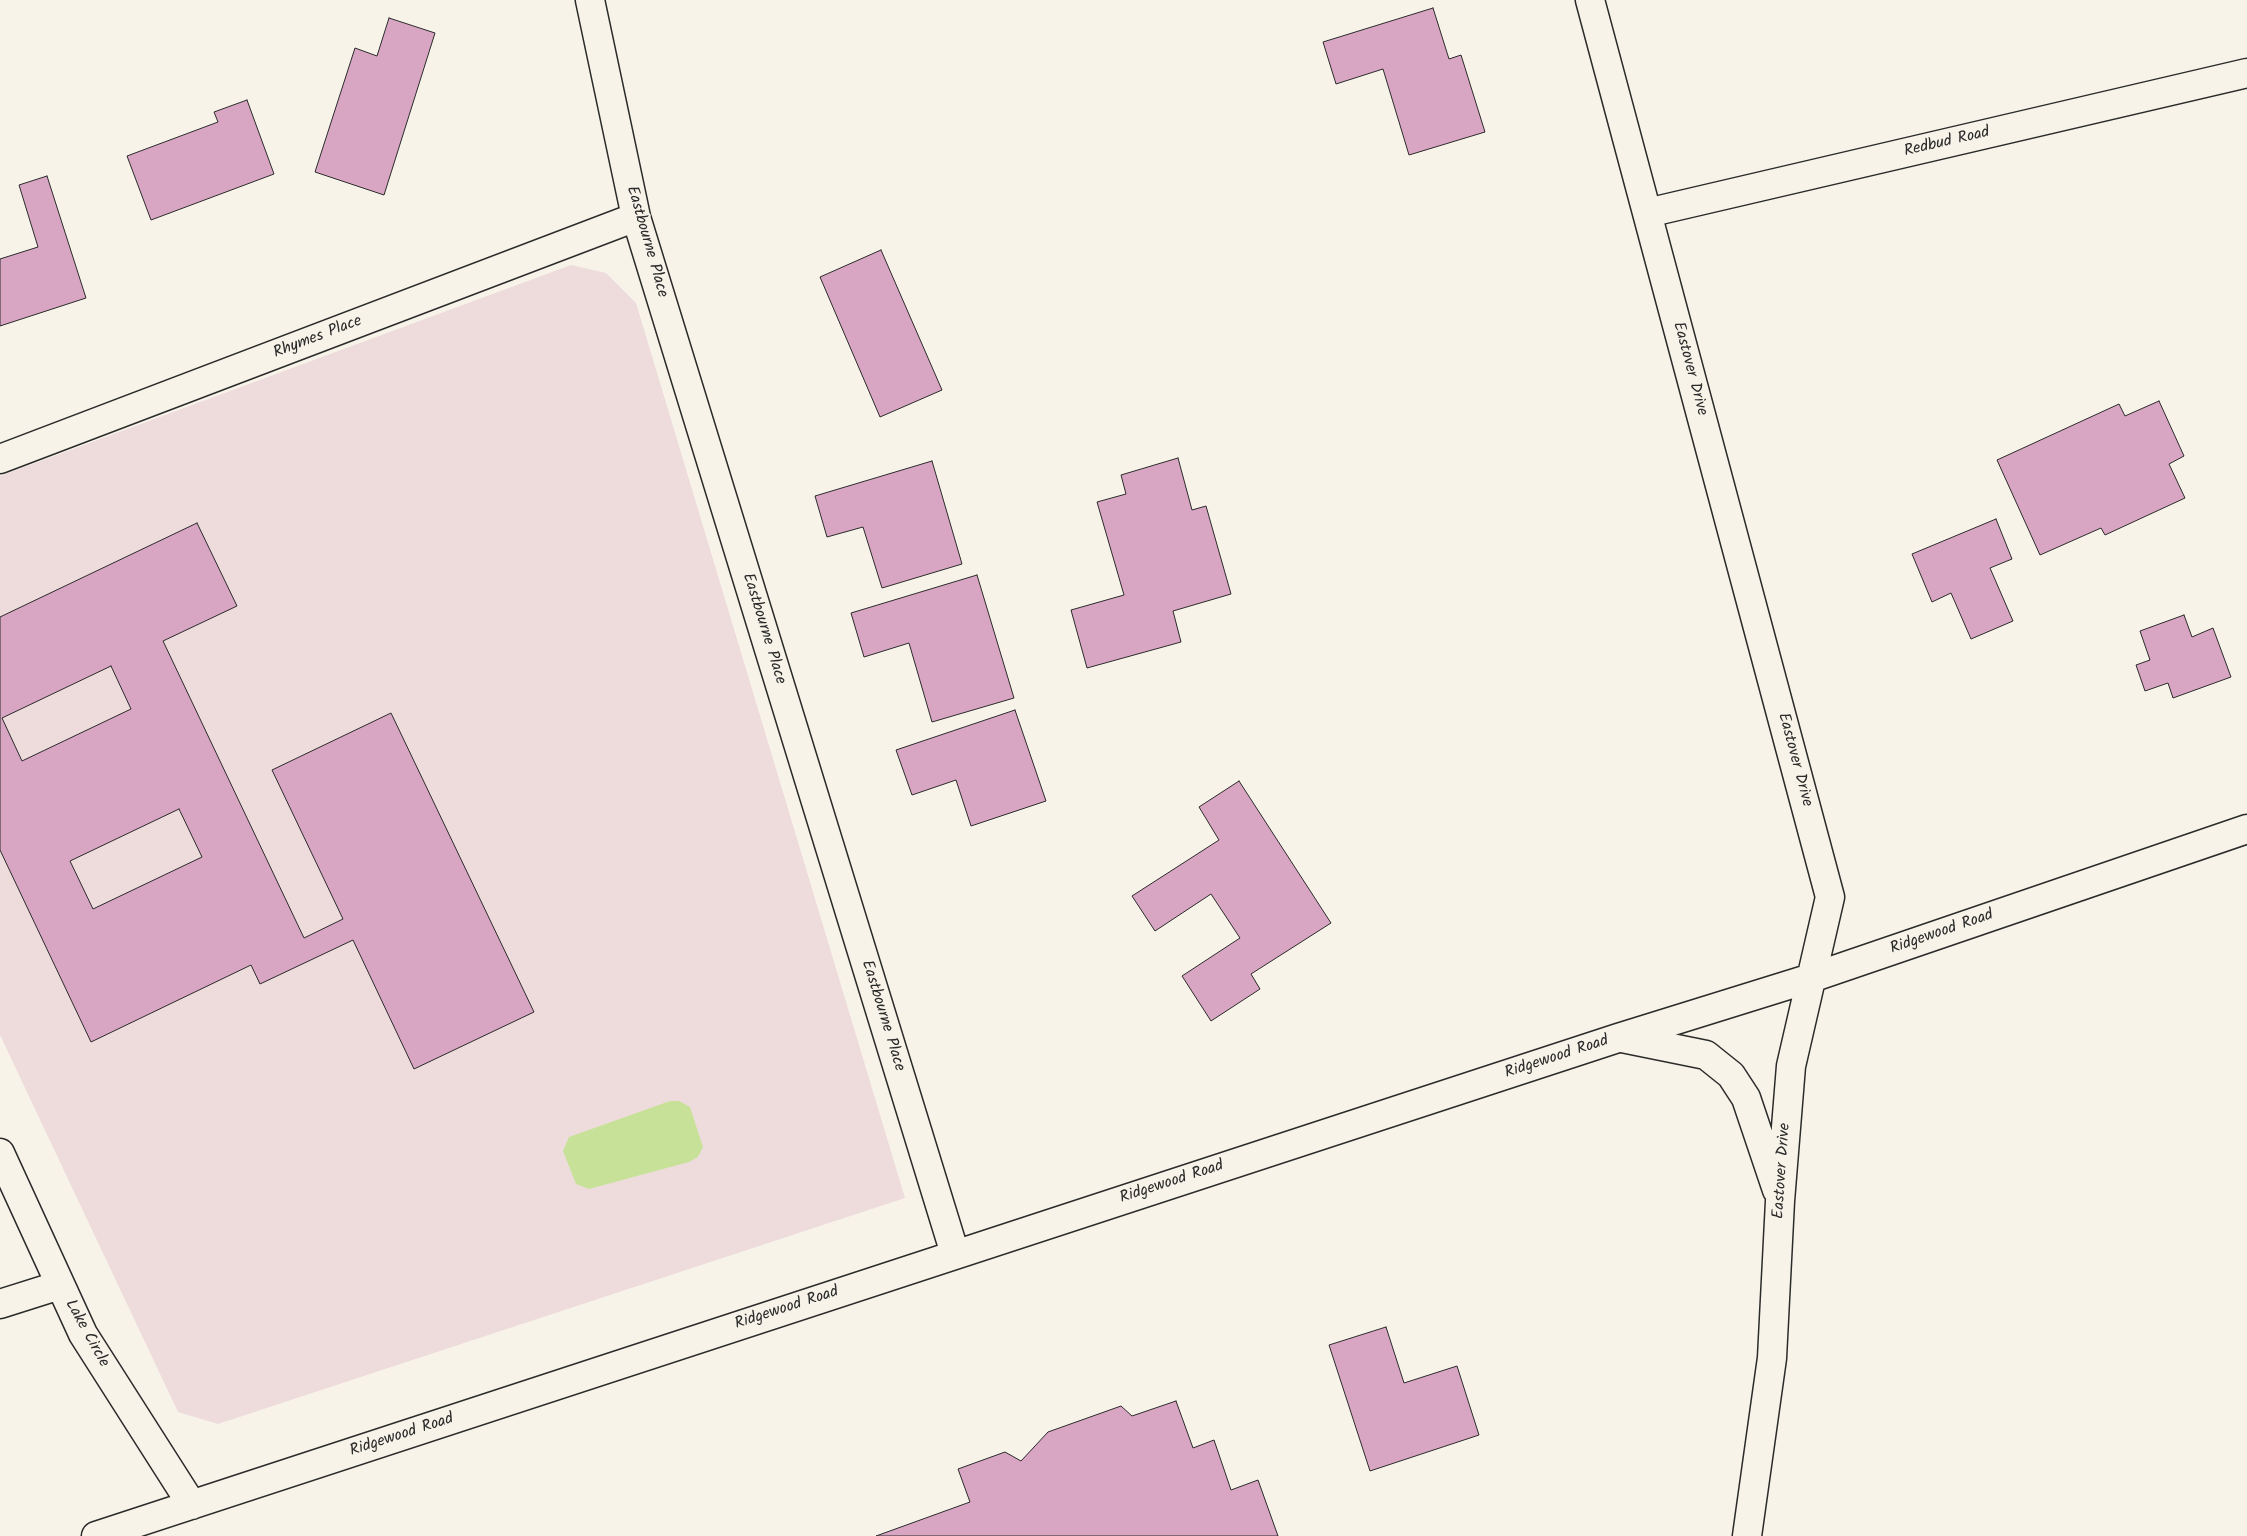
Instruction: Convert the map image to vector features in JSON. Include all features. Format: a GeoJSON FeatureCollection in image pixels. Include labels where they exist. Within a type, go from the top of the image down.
{"type":"FeatureCollection","features":[{"type":"Feature","properties":{"kind":"street","name":"Eastbourne Place"},"geometry":{"type":"LineString","coordinates":[[590,0],[636,217],[955,1254]]}},
{"type":"Feature","properties":{"kind":"street","name":"Eastover Drive"},"geometry":{"type":"LineString","coordinates":[[1590,0],[1830,897],[1791,1066],[1780,1201],[1772,1358],[1746,1536]]}},
{"type":"Feature","properties":{"kind":"street","name":"Redbud Road"},"geometry":{"type":"LineString","coordinates":[[1647,213],[2247,73]]}},
{"type":"Feature","properties":{"kind":"street","name":"Rhymes Place"},"geometry":{"type":"LineString","coordinates":[[0,459],[636,217]]}},
{"type":"Feature","properties":{"kind":"street","name":"Ridgewood Road"},"geometry":{"type":"LineString","coordinates":[[96,1536],[1618,1038],[1811,978],[2247,829]]}},
{"type":"Feature","properties":{"kind":"street"},"geometry":{"type":"LineString","coordinates":[[1618,1038],[1706,1055],[1731,1075],[1746,1098],[1780,1201]]}},
{"type":"Feature","properties":{"kind":"street","name":"Lake Circle"},"geometry":{"type":"LineString","coordinates":[[0,1153],[83,1334],[192,1505]]}},
{"type":"Feature","properties":{"kind":"street"},"geometry":{"type":"LineString","coordinates":[[0,1304],[60,1285]]}},
{"type":"Feature","properties":{"kind":"shaded area"},"geometry":{"type":"Polygon","coordinates":[[[571,265],[606,273],[636,303],[905,1198],[218,1424],[178,1412],[0,1035],[0,476],[571,265]]]}},
{"type":"Feature","properties":{"kind":"green space"},"geometry":{"type":"Polygon","coordinates":[[[670,1101],[679,1101],[690,1107],[703,1147],[698,1157],[689,1162],[589,1189],[576,1184],[563,1151],[569,1137],[670,1101]]]}},
{"type":"Feature","properties":{"kind":"building"},"geometry":{"type":"Polygon","coordinates":[[[1433,8],[1449,59],[1461,55],[1485,132],[1409,155],[1383,69],[1336,84],[1323,42],[1433,8]]]}},
{"type":"Feature","properties":{"kind":"building"},"geometry":{"type":"Polygon","coordinates":[[[389,18],[435,33],[384,195],[315,172],[355,48],[377,56],[389,18]]]}},
{"type":"Feature","properties":{"kind":"building"},"geometry":{"type":"Polygon","coordinates":[[[247,100],[274,174],[151,220],[127,156],[218,122],[214,112],[247,100]]]}},
{"type":"Feature","properties":{"kind":"building"},"geometry":{"type":"Polygon","coordinates":[[[47,176],[86,298],[0,326],[0,259],[38,247],[19,185],[47,176]]]}},
{"type":"Feature","properties":{"kind":"building"},"geometry":{"type":"Polygon","coordinates":[[[881,250],[942,390],[880,417],[820,277],[881,250]]]}},
{"type":"Feature","properties":{"kind":"building"},"geometry":{"type":"Polygon","coordinates":[[[2159,401],[2184,456],[2169,464],[2185,498],[2105,535],[2101,528],[2040,555],[1997,460],[2119,404],[2125,416],[2159,401]]]}},
{"type":"Feature","properties":{"kind":"building"},"geometry":{"type":"Polygon","coordinates":[[[1178,458],[1192,510],[1206,506],[1231,594],[1173,611],[1181,642],[1087,668],[1071,610],[1124,595],[1097,502],[1126,494],[1121,475],[1178,458]]]}},
{"type":"Feature","properties":{"kind":"building"},"geometry":{"type":"Polygon","coordinates":[[[932,461],[962,564],[882,588],[863,527],[827,537],[815,496],[932,461]]]}},
{"type":"Feature","properties":{"kind":"building"},"geometry":{"type":"Polygon","coordinates":[[[1996,519],[2012,559],[1990,568],[2013,621],[1971,639],[1951,593],[1932,602],[1912,554],[1996,519]]]}},
{"type":"Feature","properties":{"kind":"building"},"geometry":{"type":"Polygon","coordinates":[[[197,523],[237,606],[163,641],[304,938],[343,919],[272,770],[391,713],[534,1012],[414,1069],[353,940],[260,984],[251,965],[91,1042],[0,850],[0,617],[197,523]],[[111,666],[2,718],[22,761],[131,709],[111,666]],[[179,809],[70,861],[93,909],[202,857],[179,809]]]}},
{"type":"Feature","properties":{"kind":"building"},"geometry":{"type":"Polygon","coordinates":[[[977,575],[1014,698],[932,722],[909,643],[864,657],[851,613],[977,575]]]}},
{"type":"Feature","properties":{"kind":"building"},"geometry":{"type":"Polygon","coordinates":[[[2184,615],[2192,637],[2213,628],[2231,677],[2173,698],[2168,683],[2145,691],[2136,665],[2150,660],[2140,631],[2184,615]]]}},
{"type":"Feature","properties":{"kind":"building"},"geometry":{"type":"Polygon","coordinates":[[[1015,710],[1046,801],[971,826],[956,780],[912,795],[896,750],[1015,710]]]}},
{"type":"Feature","properties":{"kind":"building"},"geometry":{"type":"Polygon","coordinates":[[[1239,781],[1331,923],[1251,974],[1260,989],[1211,1021],[1182,976],[1240,938],[1211,894],[1155,931],[1132,896],[1219,840],[1199,807],[1239,781]]]}},
{"type":"Feature","properties":{"kind":"building"},"geometry":{"type":"Polygon","coordinates":[[[1386,1327],[1404,1383],[1457,1366],[1479,1435],[1370,1471],[1329,1345],[1386,1327]]]}},
{"type":"Feature","properties":{"kind":"building"},"geometry":{"type":"Polygon","coordinates":[[[1176,1401],[1193,1448],[1214,1440],[1231,1490],[1258,1480],[1278,1536],[876,1536],[970,1502],[958,1469],[1005,1452],[1021,1461],[1048,1432],[1121,1406],[1132,1416],[1176,1401]]]}}]}
